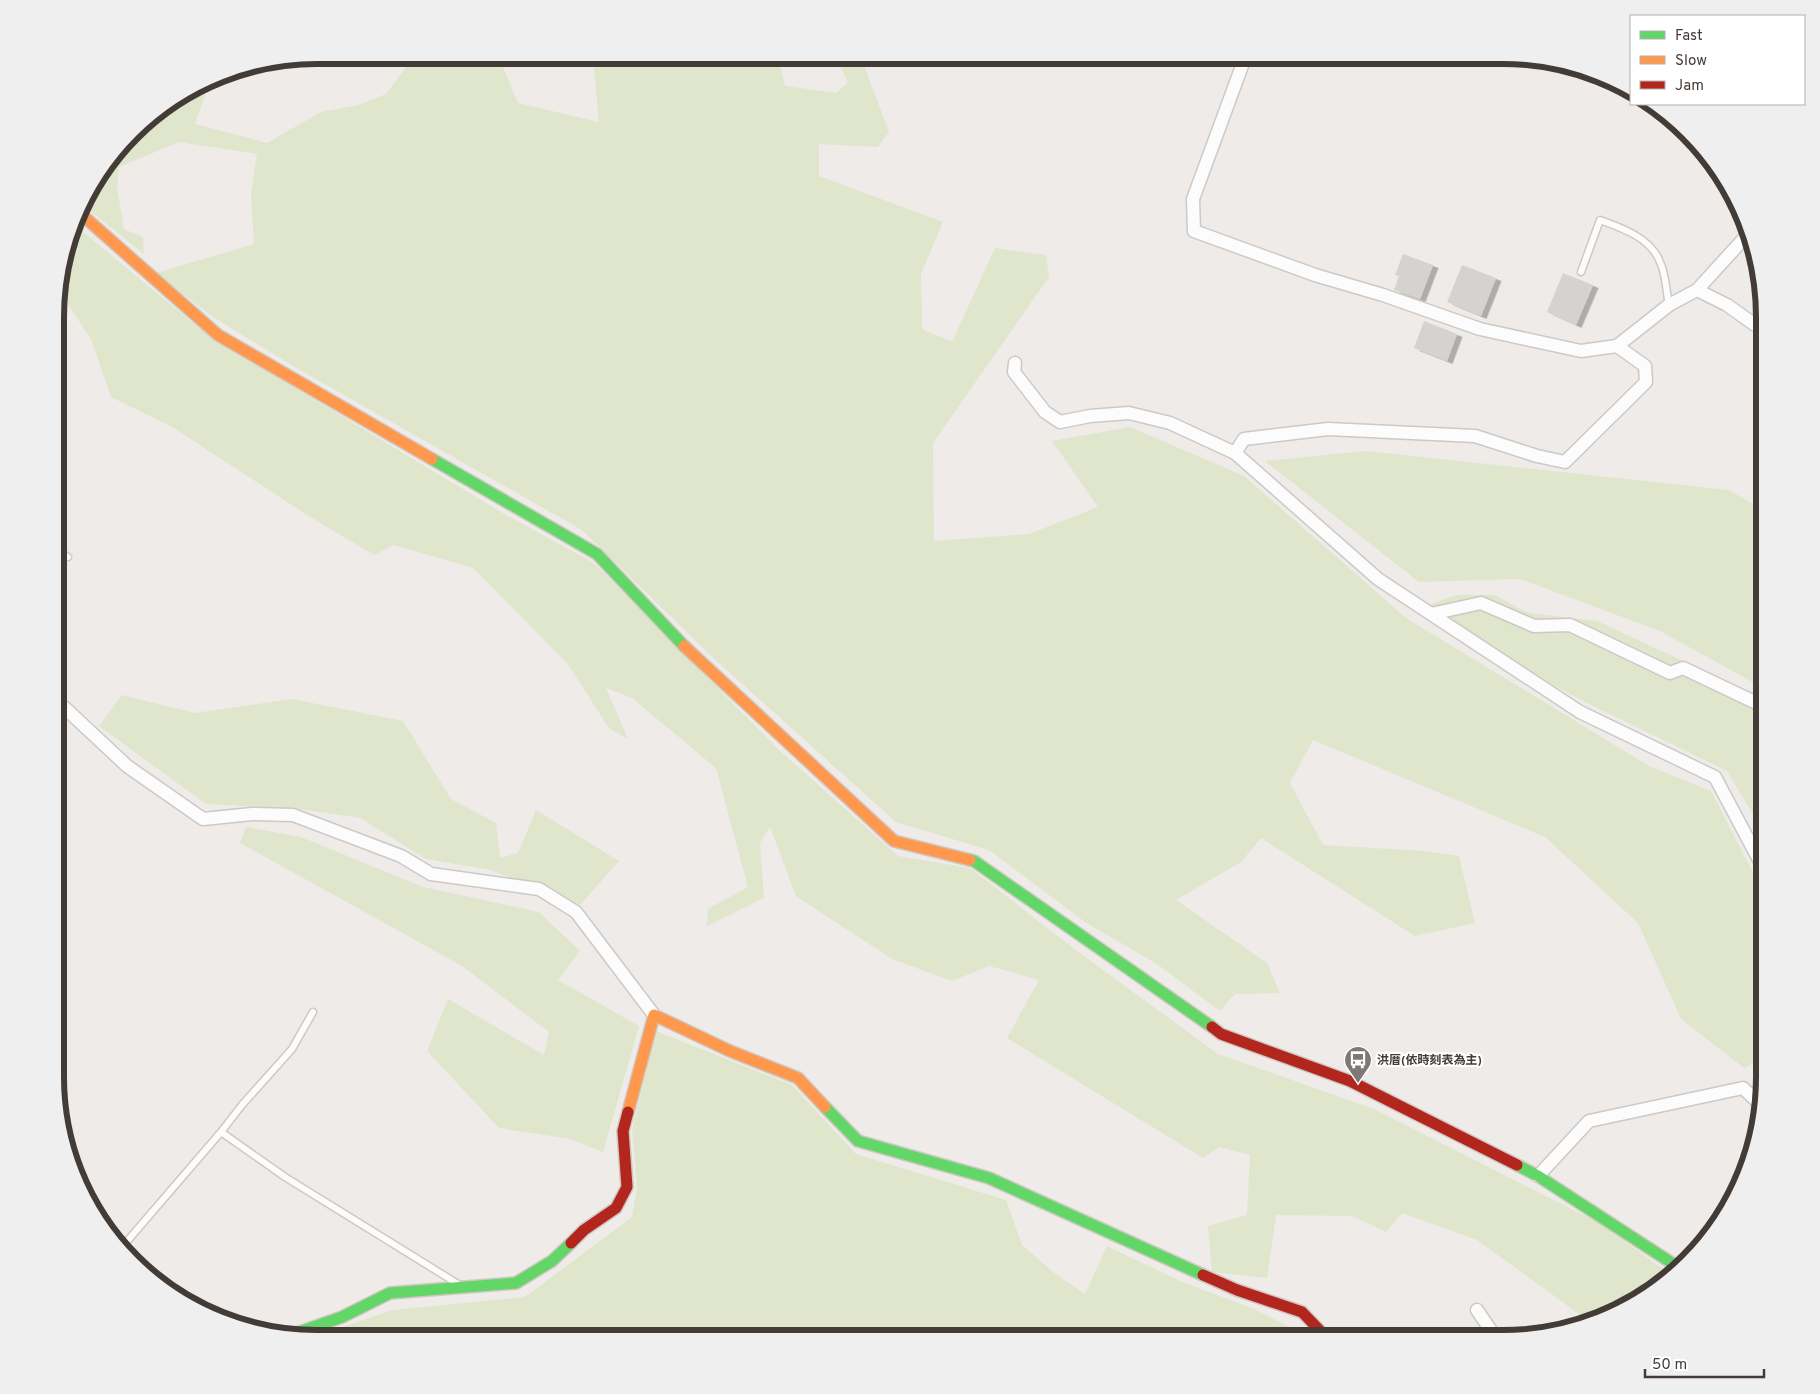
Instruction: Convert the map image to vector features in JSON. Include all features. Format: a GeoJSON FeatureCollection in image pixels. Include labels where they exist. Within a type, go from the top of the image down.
{"type":"FeatureCollection","features":[{"type":"Feature","properties":{"kind":"street"},"geometry":{"type":"LineString","coordinates":[[1243,64],[1193,199],[1194,231],[1315,275],[1383,295],[1480,329],[1581,351],[1617,346],[1669,305],[1697,290],[1744,239]]}},
{"type":"Feature","properties":{"kind":"street"},"geometry":{"type":"LineString","coordinates":[[84,217],[218,335],[597,554],[696,659],[894,841],[974,861],[1221,1034],[1350,1081],[1538,1176],[1673,1264]]}},
{"type":"Feature","properties":{"kind":"street"},"geometry":{"type":"LineString","coordinates":[[1697,290],[1727,305],[1756,326]]}},
{"type":"Feature","properties":{"kind":"street"},"geometry":{"type":"LineString","coordinates":[[1235,453],[1244,439],[1328,429],[1475,436],[1537,456],[1565,462],[1646,382],[1645,366],[1617,346]]}},
{"type":"Feature","properties":{"kind":"street"},"geometry":{"type":"LineString","coordinates":[[1015,363],[1014,372],[1044,412],[1060,422],[1090,416],[1129,413],[1170,423],[1235,453],[1378,579],[1580,712],[1715,777],[1756,854]]}},
{"type":"Feature","properties":{"kind":"street"},"geometry":{"type":"LineString","coordinates":[[1431,614],[1481,603],[1534,626],[1570,625],[1670,673],[1683,668],[1756,703]]}},
{"type":"Feature","properties":{"kind":"street"},"geometry":{"type":"LineString","coordinates":[[64,707],[127,766],[203,818],[252,814],[293,815],[402,856],[431,874],[539,889],[576,912],[654,1015],[730,1051],[798,1078],[858,1142],[988,1178],[1237,1290],[1302,1312],[1319,1330]]}},
{"type":"Feature","properties":{"kind":"street"},"geometry":{"type":"LineString","coordinates":[[305,1330],[342,1317],[390,1293],[516,1283],[552,1261],[584,1230],[616,1208],[627,1187],[624,1131],[654,1015]]}},
{"type":"Feature","properties":{"kind":"street"},"geometry":{"type":"LineString","coordinates":[[1538,1176],[1588,1122],[1743,1088],[1755,1100]]}},
{"type":"Feature","properties":{"kind":"street"},"geometry":{"type":"LineString","coordinates":[[1477,1310],[1491,1330]]}},
{"type":"Feature","properties":{"kind":"lane"},"geometry":{"type":"LineString","coordinates":[[1581,272],[1600,220],[1622,228],[1647,242],[1660,262],[1669,305]]}},
{"type":"Feature","properties":{"kind":"lane"},"geometry":{"type":"LineString","coordinates":[[64,554],[68,557]]}},
{"type":"Feature","properties":{"kind":"lane"},"geometry":{"type":"LineString","coordinates":[[126,1243],[292,1049],[313,1012]]}},
{"type":"Feature","properties":{"kind":"lane"},"geometry":{"type":"LineString","coordinates":[[221,1132],[285,1177],[463,1287]]}},
{"type":"Feature","properties":{"kind":"green space"},"geometry":{"type":"Polygon","coordinates":[[[408,64],[502,64],[518,103],[599,122],[594,64],[780,64],[785,86],[836,93],[848,82],[839,64],[863,64],[889,132],[878,147],[819,144],[819,176],[943,222],[921,274],[922,329],[952,342],[995,248],[1046,255],[1049,277],[933,443],[934,541],[1029,534],[1098,507],[1052,441],[1130,427],[1244,476],[1406,618],[1649,766],[1711,791],[1756,878],[1756,1061],[1744,1068],[1681,1019],[1638,923],[1545,837],[1313,740],[1290,783],[1323,845],[1424,851],[1459,856],[1475,923],[1415,936],[1261,838],[1241,862],[1176,900],[1267,963],[1280,993],[1235,994],[1220,1011],[1157,964],[1085,922],[989,850],[896,822],[709,654],[582,530],[300,370],[213,317],[156,273],[254,244],[251,194],[257,154],[179,142],[119,167],[117,188],[124,229],[143,237],[144,254],[88,209],[106,176],[138,138],[176,106],[203,91],[205,95],[195,124],[267,143],[321,112],[358,105],[386,94],[408,64]]]}},
{"type":"Feature","properties":{"kind":"green space"},"geometry":{"type":"Polygon","coordinates":[[[80,229],[216,342],[506,515],[594,563],[778,749],[898,856],[970,868],[1077,951],[1218,1054],[1374,1109],[1597,1222],[1666,1271],[1644,1288],[1630,1296],[1583,1317],[1477,1240],[1402,1213],[1386,1232],[1352,1216],[1276,1215],[1267,1278],[1212,1272],[1208,1226],[1247,1215],[1250,1155],[1219,1147],[1203,1158],[1007,1038],[1039,980],[989,966],[952,981],[892,959],[796,896],[770,827],[760,843],[764,898],[707,926],[708,909],[748,887],[716,768],[632,698],[606,688],[628,739],[609,728],[567,663],[473,568],[394,545],[374,555],[307,515],[174,428],[111,397],[91,339],[64,299],[71,257],[78,249],[74,245],[80,229]]]}},
{"type":"Feature","properties":{"kind":"green space"},"geometry":{"type":"Polygon","coordinates":[[[1366,451],[1729,490],[1756,506],[1756,684],[1660,631],[1520,579],[1419,582],[1265,461],[1366,451]]]}},
{"type":"Feature","properties":{"kind":"green space"},"geometry":{"type":"Polygon","coordinates":[[[1456,595],[1495,595],[1528,613],[1597,621],[1756,695],[1756,819],[1727,771],[1585,702],[1515,664],[1424,607],[1456,595]]]}},
{"type":"Feature","properties":{"kind":"green space"},"geometry":{"type":"Polygon","coordinates":[[[122,695],[195,713],[292,699],[403,721],[451,799],[496,823],[500,858],[518,853],[536,810],[619,861],[580,905],[491,870],[426,859],[360,818],[300,809],[206,804],[99,726],[122,695]]]}},
{"type":"Feature","properties":{"kind":"green space"},"geometry":{"type":"Polygon","coordinates":[[[246,827],[301,837],[423,887],[539,912],[580,951],[558,980],[639,1026],[603,1152],[570,1139],[499,1128],[427,1051],[448,999],[544,1055],[549,1032],[462,966],[240,843],[246,827]]]}},
{"type":"Feature","properties":{"kind":"green space"},"geometry":{"type":"Polygon","coordinates":[[[656,1031],[792,1085],[856,1154],[1006,1200],[1022,1245],[1053,1272],[1085,1294],[1107,1246],[1180,1281],[1254,1309],[1295,1330],[334,1330],[393,1310],[525,1297],[632,1217],[637,1186],[632,1130],[656,1031]]]}},
{"type":"Feature","properties":{"kind":"building"},"geometry":{"type":"Polygon","coordinates":[[[1403,254],[1433,265],[1420,299],[1394,290],[1399,276],[1395,275],[1403,254]]]}},
{"type":"Feature","properties":{"kind":"building"},"geometry":{"type":"Polygon","coordinates":[[[1462,265],[1496,278],[1481,316],[1447,302],[1462,265]]]}},
{"type":"Feature","properties":{"kind":"building"},"geometry":{"type":"Polygon","coordinates":[[[1563,273],[1593,285],[1576,325],[1547,312],[1563,273]]]}},
{"type":"Feature","properties":{"kind":"building"},"geometry":{"type":"Polygon","coordinates":[[[1424,321],[1457,334],[1447,361],[1414,348],[1424,321]]]}},
{"type":"Feature","properties":{"kind":"traffic: fast"},"geometry":{"type":"LineString","coordinates":[[432,459],[597,554],[684,646]]}},
{"type":"Feature","properties":{"kind":"traffic: fast"},"geometry":{"type":"LineString","coordinates":[[970,860],[1212,1027]]}},
{"type":"Feature","properties":{"kind":"traffic: fast"},"geometry":{"type":"LineString","coordinates":[[825,1107],[858,1141],[989,1178],[1203,1275]]}},
{"type":"Feature","properties":{"kind":"traffic: fast"},"geometry":{"type":"LineString","coordinates":[[1517,1165],[1538,1176],[1673,1264]]}},
{"type":"Feature","properties":{"kind":"traffic: fast"},"geometry":{"type":"LineString","coordinates":[[305,1330],[342,1317],[390,1293],[516,1283],[552,1261],[571,1243]]}},
{"type":"Feature","properties":{"kind":"traffic: slow"},"geometry":{"type":"LineString","coordinates":[[84,217],[218,335],[432,459]]}},
{"type":"Feature","properties":{"kind":"traffic: slow"},"geometry":{"type":"LineString","coordinates":[[684,646],[894,841],[970,860]]}},
{"type":"Feature","properties":{"kind":"traffic: slow"},"geometry":{"type":"LineString","coordinates":[[628,1112],[654,1015],[730,1051],[798,1078],[825,1107]]}},
{"type":"Feature","properties":{"kind":"traffic: jam"},"geometry":{"type":"LineString","coordinates":[[1212,1027],[1221,1034],[1350,1081],[1517,1165]]}},
{"type":"Feature","properties":{"kind":"traffic: jam"},"geometry":{"type":"LineString","coordinates":[[571,1243],[584,1230],[616,1208],[627,1187],[623,1131],[628,1112]]}},
{"type":"Feature","properties":{"kind":"traffic: jam"},"geometry":{"type":"LineString","coordinates":[[1203,1275],[1237,1290],[1302,1312],[1319,1330]]}},
{"type":"Feature","properties":{"kind":"place","name":"洪厝(依時刻表為主)"},"geometry":{"type":"Point","coordinates":[1358,1084]}}]}
